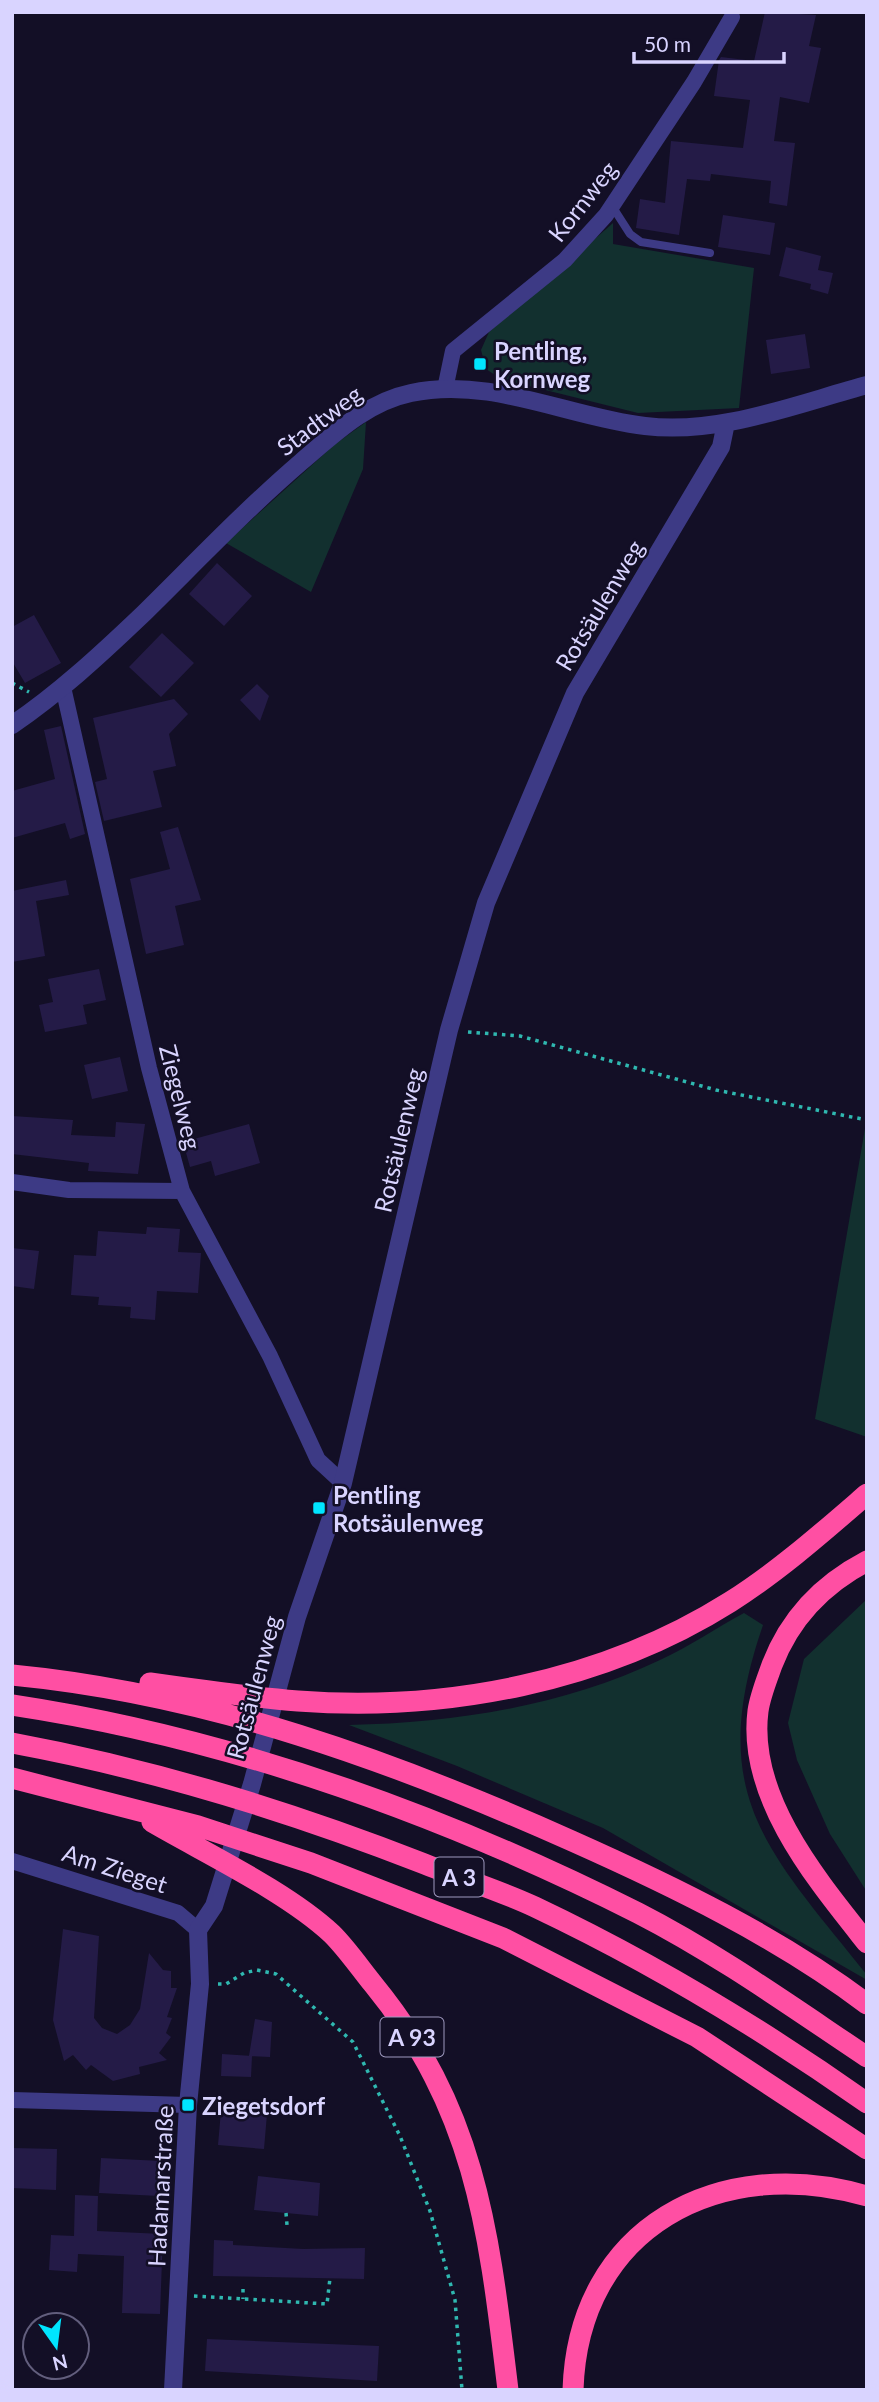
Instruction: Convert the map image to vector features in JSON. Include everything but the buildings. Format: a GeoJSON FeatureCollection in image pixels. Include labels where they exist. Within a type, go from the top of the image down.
{"type":"FeatureCollection","features":[{"type":"Feature","properties":{"kind":"highway"},"geometry":{"type":"LineString","coordinates":[[45,1678],[74,1673],[311,1701],[388,1703],[461,1697],[509,1688],[569,1674],[650,1643],[729,1603],[803,1549],[867,1494]]}},
{"type":"Feature","properties":{"kind":"highway"},"geometry":{"type":"LineString","coordinates":[[867,1561],[840,1575],[806,1606],[782,1638],[762,1699],[758,1725],[759,1753],[776,1808],[801,1857],[867,1943]]}},
{"type":"Feature","properties":{"kind":"highway"},"geometry":{"type":"LineString","coordinates":[[12,1675],[159,1697],[272,1726],[360,1753],[454,1788],[718,1909],[867,2004]]}},
{"type":"Feature","properties":{"kind":"highway","name":"A 3"},"geometry":{"type":"LineString","coordinates":[[12,1705],[244,1754],[457,1830],[639,1914],[752,1980],[867,2056]]}},
{"type":"Feature","properties":{"kind":"highway","name":"A 3"},"geometry":{"type":"LineString","coordinates":[[12,1743],[102,1760],[318,1822],[533,1906],[612,1947],[789,2048],[867,2103]]}},
{"type":"Feature","properties":{"kind":"highway"},"geometry":{"type":"LineString","coordinates":[[12,1778],[198,1826],[311,1863],[503,1938],[697,2037],[867,2149]]}},
{"type":"Feature","properties":{"kind":"highway","name":"A 93"},"geometry":{"type":"LineString","coordinates":[[129,1809],[272,1891],[332,1934],[400,2016],[430,2065],[459,2128],[479,2194],[488,2237],[508,2390]]}},
{"type":"Feature","properties":{"kind":"highway"},"geometry":{"type":"LineString","coordinates":[[573,2390],[574,2364],[585,2318],[602,2281],[628,2245],[657,2219],[719,2191],[779,2182],[846,2190],[867,2196]]}},
{"type":"Feature","properties":{"kind":"street","name":"Kornweg"},"geometry":{"type":"LineString","coordinates":[[445,389],[453,351],[565,260],[612,206],[732,17]]}},
{"type":"Feature","properties":{"kind":"street","name":"Stadtweg"},"geometry":{"type":"LineString","coordinates":[[12,725],[63,687],[142,615],[252,504],[340,429],[374,405],[411,393],[445,389],[502,394],[596,418],[648,427],[726,424],[867,385]]}},
{"type":"Feature","properties":{"kind":"street","name":"Rotsäulenweg"},"geometry":{"type":"LineString","coordinates":[[198,1930],[214,1906],[252,1784],[291,1636],[342,1482],[449,1030],[486,903],[575,693],[721,447],[726,424]]}},
{"type":"Feature","properties":{"kind":"street","name":"Ziegelweg"},"geometry":{"type":"LineString","coordinates":[[63,687],[149,1068],[183,1191],[270,1356],[318,1460],[342,1482]]}},
{"type":"Feature","properties":{"kind":"street"},"geometry":{"type":"LineString","coordinates":[[12,1182],[69,1190],[183,1191]]}},
{"type":"Feature","properties":{"kind":"street","name":"Am Zieget"},"geometry":{"type":"LineString","coordinates":[[12,1861],[178,1913],[198,1930]]}},
{"type":"Feature","properties":{"kind":"street","name":"Hadamarstraße"},"geometry":{"type":"LineString","coordinates":[[173,2390],[188,2105],[200,1984],[198,1930]]}},
{"type":"Feature","properties":{"kind":"street"},"geometry":{"type":"LineString","coordinates":[[12,2100],[188,2105]]}},
{"type":"Feature","properties":{"kind":"lane"},"geometry":{"type":"LineString","coordinates":[[612,206],[630,234],[641,242],[710,253]]}},
{"type":"Feature","properties":{"kind":"path"},"geometry":{"type":"LineString","coordinates":[[449,1030],[520,1036],[716,1090],[867,1120]]}},
{"type":"Feature","properties":{"kind":"path"},"geometry":{"type":"LineString","coordinates":[[200,1984],[226,1984],[244,1973],[257,1970],[276,1974],[353,2042],[400,2136],[430,2211],[455,2300],[462,2390]]}},
{"type":"Feature","properties":{"kind":"path"},"geometry":{"type":"LineString","coordinates":[[286,2213],[287,2225]]}},
{"type":"Feature","properties":{"kind":"path"},"geometry":{"type":"LineString","coordinates":[[178,2295],[327,2304],[330,2278]]}},
{"type":"Feature","properties":{"kind":"path"},"geometry":{"type":"LineString","coordinates":[[243,2289],[243,2299]]}},
{"type":"Feature","properties":{"kind":"green space"},"geometry":{"type":"Polygon","coordinates":[[[613,223],[613,244],[754,268],[739,408],[638,413],[501,379],[486,369],[481,350],[489,332],[613,223]]]}},
{"type":"Feature","properties":{"kind":"green space"},"geometry":{"type":"Polygon","coordinates":[[[366,422],[363,469],[311,592],[226,543],[334,445],[366,422]]]}},
{"type":"Feature","properties":{"kind":"green space"},"geometry":{"type":"Polygon","coordinates":[[[867,1117],[867,1437],[815,1419],[867,1117]]]}},
{"type":"Feature","properties":{"kind":"green space"},"geometry":{"type":"Polygon","coordinates":[[[867,1599],[867,1892],[830,1834],[797,1760],[788,1723],[804,1659],[867,1599]]]}},
{"type":"Feature","properties":{"kind":"green space"},"geometry":{"type":"Polygon","coordinates":[[[744,1613],[763,1625],[747,1683],[741,1733],[744,1777],[755,1816],[774,1853],[800,1891],[867,1975],[867,1980],[603,1828],[457,1766],[349,1725],[468,1716],[547,1700],[623,1676],[660,1660],[744,1613]]]}},
{"type":"Feature","properties":{"kind":"place","name":"Pentling, Kornweg"},"geometry":{"type":"Point","coordinates":[480,364]}},
{"type":"Feature","properties":{"kind":"place","name":"Pentling Rotsäulenweg"},"geometry":{"type":"Point","coordinates":[319,1508]}},
{"type":"Feature","properties":{"kind":"place","name":"Ziegetsdorf"},"geometry":{"type":"Point","coordinates":[188,2105]}}]}
